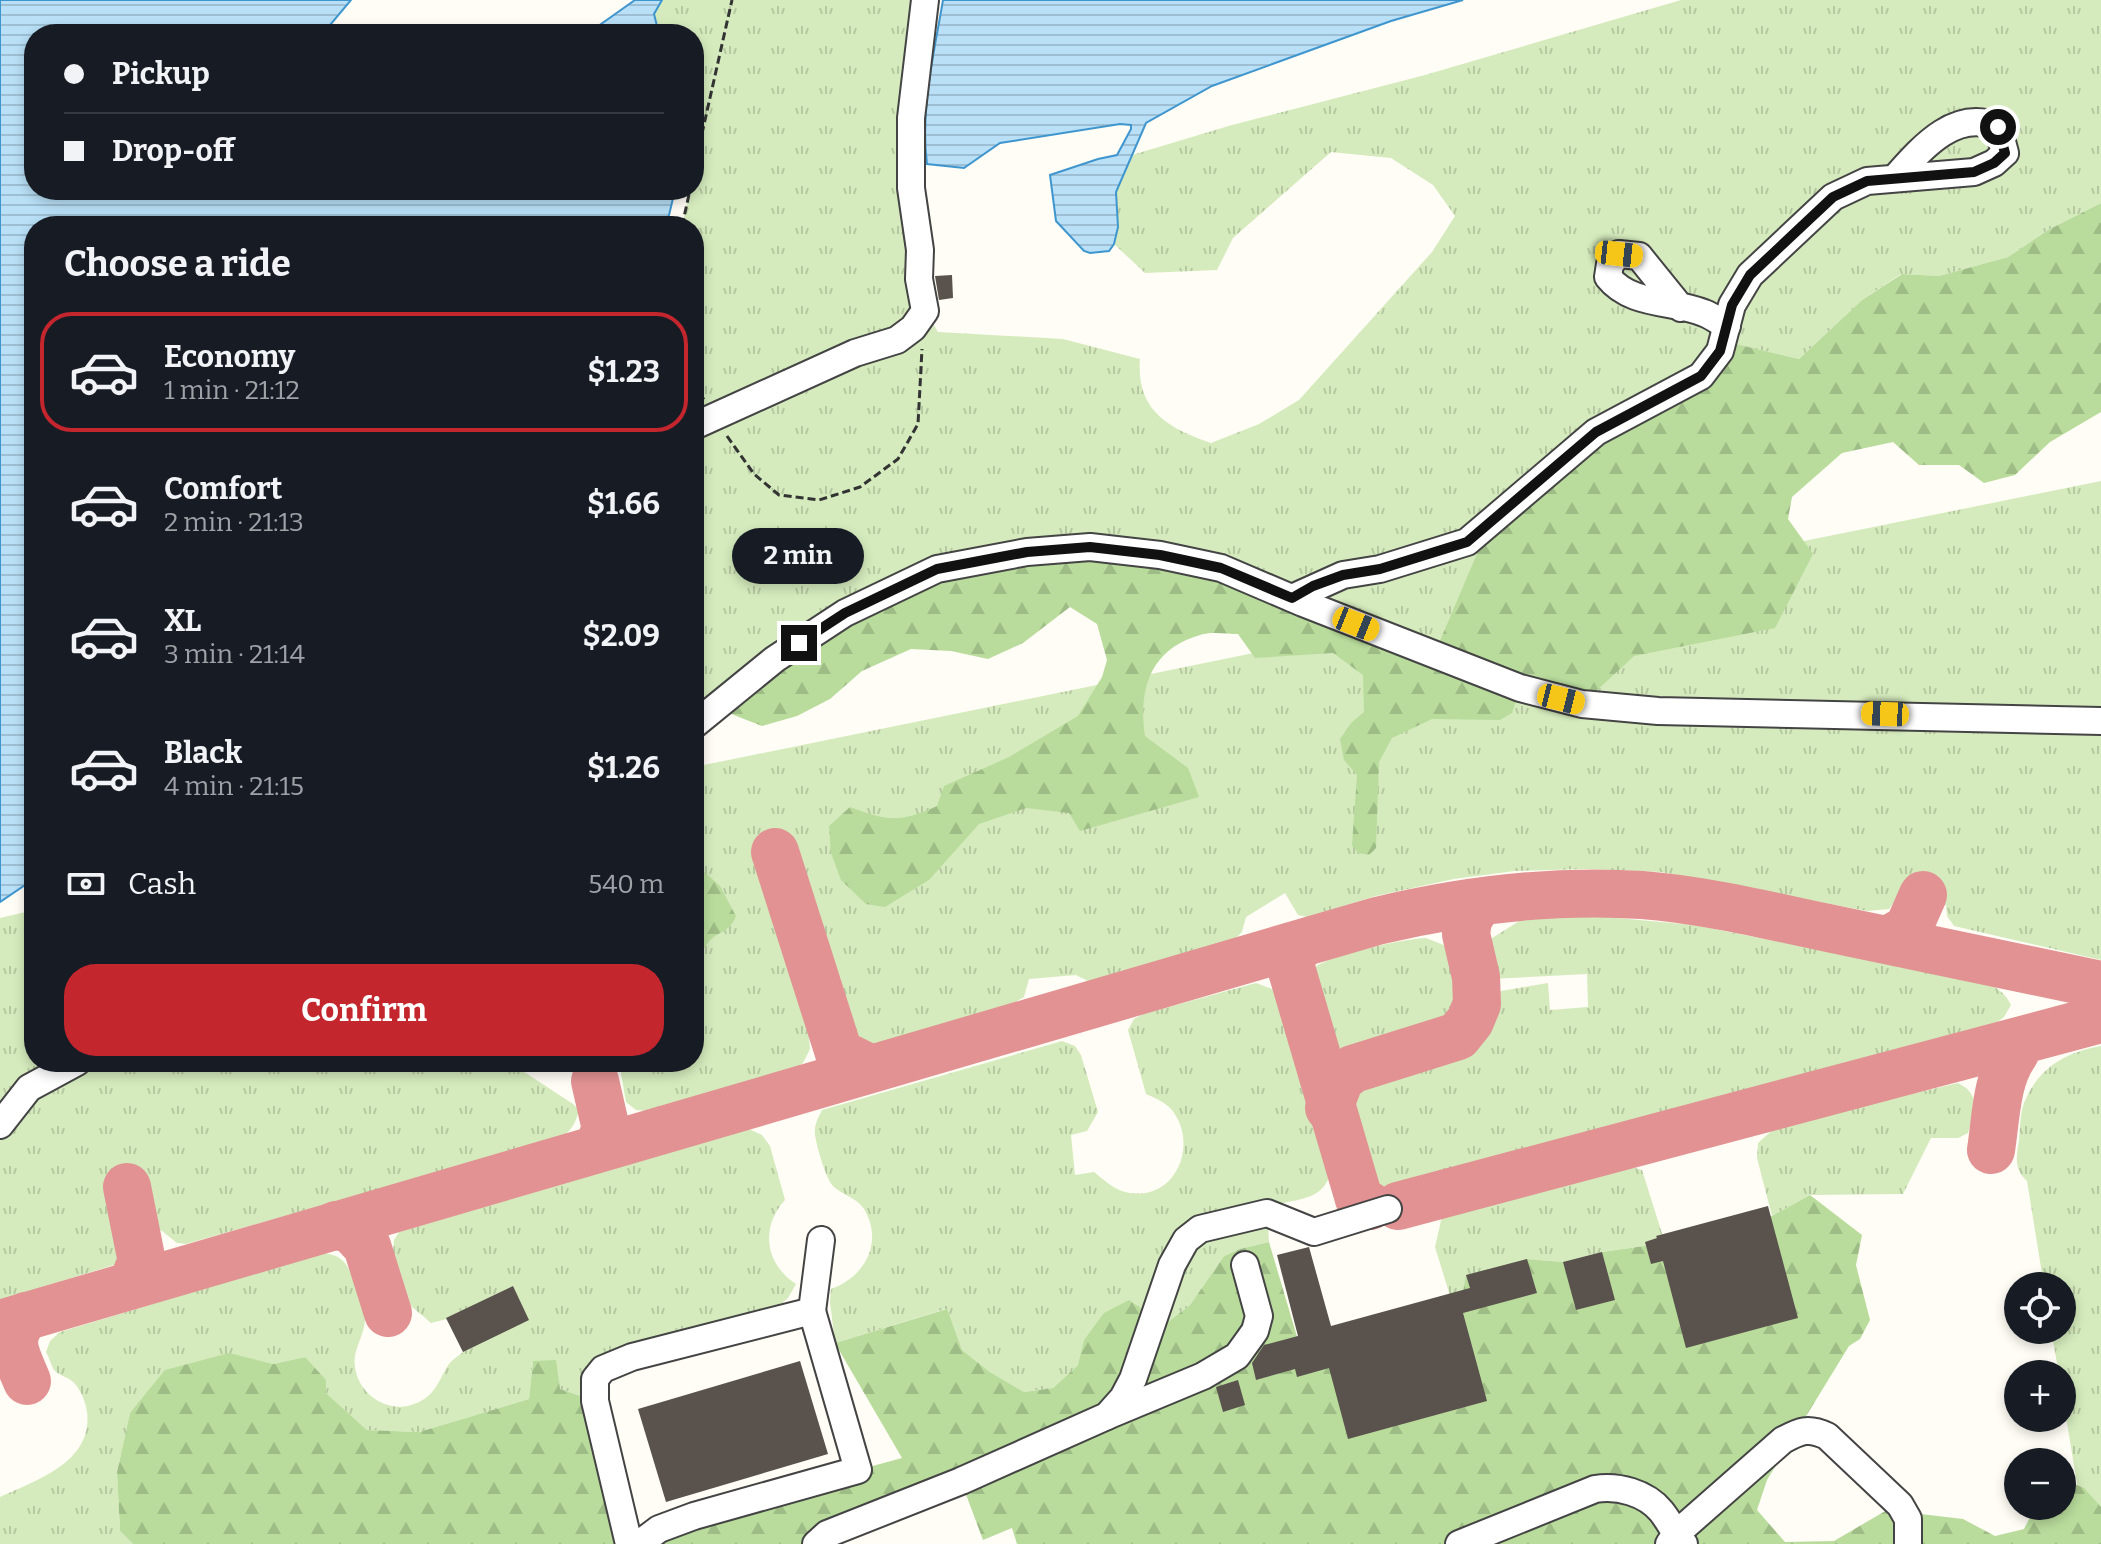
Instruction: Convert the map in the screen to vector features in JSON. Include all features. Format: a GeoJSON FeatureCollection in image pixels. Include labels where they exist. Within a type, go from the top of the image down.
{"type":"FeatureCollection","features":[{"type":"Feature","properties":{"kind":"lane"},"geometry":{"type":"LineString","coordinates":[[704,421],[855,353],[897,340],[913,328],[925,311],[911,188],[911,118],[925,0]]}},
{"type":"Feature","properties":{"kind":"lane"},"geometry":{"type":"LineString","coordinates":[[1292,598],[1343,575],[1380,569],[1467,542],[1596,432],[1701,376],[1720,351],[1732,305],[1750,275],[1833,197],[1867,181],[1974,172],[1994,163],[2005,153],[2004,140],[1998,127],[1989,123],[1967,123],[1948,129],[1930,140],[1895,178]]}},
{"type":"Feature","properties":{"kind":"lane"},"geometry":{"type":"LineString","coordinates":[[1681,308],[1704,313],[1727,326]]}},
{"type":"Feature","properties":{"kind":"lane"},"geometry":{"type":"LineString","coordinates":[[704,717],[775,659],[834,620],[937,569],[1027,552],[1090,547],[1160,555],[1221,568],[1520,688],[1582,704],[1658,711],[2101,721]]}},
{"type":"Feature","properties":{"kind":"lane"},"geometry":{"type":"LineString","coordinates":[[0,1125],[29,1088],[59,1072]]}},
{"type":"Feature","properties":{"kind":"lane"},"geometry":{"type":"LineString","coordinates":[[1107,1416],[1123,1398],[1133,1379],[1172,1265],[1186,1240],[1200,1229],[1267,1213],[1314,1232],[1388,1209]]}},
{"type":"Feature","properties":{"kind":"lane"},"geometry":{"type":"LineString","coordinates":[[639,1544],[659,1529],[694,1516],[858,1470],[812,1311],[821,1240]]}},
{"type":"Feature","properties":{"kind":"lane"},"geometry":{"type":"LineString","coordinates":[[816,1544],[827,1534],[961,1481],[1203,1376],[1237,1356],[1255,1331],[1259,1316],[1245,1265]]}},
{"type":"Feature","properties":{"kind":"lane"},"geometry":{"type":"LineString","coordinates":[[629,1544],[595,1401],[595,1379],[603,1369],[632,1357],[812,1311]]}},
{"type":"Feature","properties":{"kind":"lane"},"geometry":{"type":"LineString","coordinates":[[1459,1544],[1609,1486],[1644,1497],[1661,1510],[1676,1541],[1783,1440],[1803,1430],[1814,1430],[1827,1436],[1900,1505],[1908,1519],[1908,1544]]}},
{"type":"Feature","properties":{"kind":"path"},"geometry":{"type":"LineString","coordinates":[[704,125],[732,0]]}},
{"type":"Feature","properties":{"kind":"path"},"geometry":{"type":"LineString","coordinates":[[704,421],[754,474],[779,495],[819,500],[860,487],[898,459],[918,424],[922,349]]}},
{"type":"Feature","properties":{"kind":"green space"},"geometry":{"type":"Polygon","coordinates":[[[662,0],[925,0],[919,300],[938,332],[1063,339],[1140,359],[1143,392],[1149,404],[1168,423],[1211,443],[1259,424],[1299,400],[1432,252],[1455,216],[1433,185],[1391,158],[1331,152],[1233,238],[1217,270],[1145,273],[1114,244],[1118,227],[1116,192],[1132,155],[1232,125],[1425,75],[1681,0],[2101,0],[2101,203],[2048,230],[2008,257],[1939,276],[1901,274],[1862,300],[1799,359],[1735,344],[1453,612],[2101,481],[2101,960],[1954,926],[1947,916],[1946,905],[1895,901],[1889,909],[1867,911],[1661,872],[1587,869],[1515,871],[1454,879],[1376,896],[1307,917],[1298,915],[1285,893],[1246,917],[1242,932],[1234,940],[1096,981],[1076,975],[1029,979],[1024,997],[1012,1004],[870,1044],[856,1039],[849,1030],[797,864],[810,1049],[803,1063],[795,1069],[648,1111],[636,1110],[626,1102],[621,1072],[704,1072],[704,765],[1367,630],[1160,555],[704,721],[704,216],[684,216],[688,200],[704,200],[704,24],[656,24],[654,14],[662,0]]]}},
{"type":"Feature","properties":{"kind":"green space"},"geometry":{"type":"Polygon","coordinates":[[[2101,203],[2101,412],[2050,442],[2015,475],[1984,483],[1959,465],[1919,465],[1893,442],[1842,453],[1792,497],[1788,519],[1813,554],[1775,628],[1634,656],[1582,704],[1520,688],[1512,713],[1500,720],[1432,719],[1392,738],[1379,762],[1376,848],[1369,855],[1358,853],[1352,845],[1357,775],[1344,760],[1340,739],[1351,723],[1364,712],[1363,675],[1333,653],[1255,658],[1238,634],[1209,633],[1183,641],[1169,650],[1151,674],[1146,688],[1143,719],[1145,736],[1188,768],[1199,797],[1080,831],[1069,813],[1026,808],[979,824],[929,880],[885,907],[866,904],[841,880],[831,853],[829,826],[850,807],[894,818],[937,806],[944,786],[1009,757],[1078,716],[1102,677],[1107,660],[1097,624],[1070,607],[1023,643],[988,659],[951,651],[911,649],[862,671],[830,699],[797,716],[762,726],[716,708],[937,569],[1160,555],[1434,655],[1490,523],[1596,432],[1701,376],[1736,344],[1799,359],[1862,300],[1902,274],[1939,276],[2008,257],[2048,230],[2101,203]]]}},
{"type":"Feature","properties":{"kind":"green space"},"geometry":{"type":"Polygon","coordinates":[[[704,872],[720,886],[736,916],[730,926],[704,949],[704,872]]]}},
{"type":"Feature","properties":{"kind":"green space"},"geometry":{"type":"Polygon","coordinates":[[[24,912],[24,1072],[524,1072],[579,1110],[571,1129],[562,1137],[186,1244],[177,1243],[162,1231],[113,1215],[121,1255],[114,1265],[0,1300],[0,918],[24,912]]]}},
{"type":"Feature","properties":{"kind":"green space"},"geometry":{"type":"Polygon","coordinates":[[[1595,916],[1694,925],[1984,982],[2000,991],[2011,1005],[1996,1023],[1382,1187],[1362,1176],[1348,1146],[1342,1111],[1358,1089],[1457,1059],[1473,1047],[1483,1032],[1489,993],[1548,983],[1550,1010],[1588,1007],[1587,974],[1490,979],[1483,953],[1489,940],[1524,918],[1595,916]]]}},
{"type":"Feature","properties":{"kind":"green space"},"geometry":{"type":"Polygon","coordinates":[[[1426,938],[1460,955],[1469,977],[1470,996],[1465,1010],[1452,1020],[1405,1033],[1351,1055],[1323,1042],[1312,1026],[1305,1006],[1305,985],[1314,968],[1351,953],[1426,938]]]}},
{"type":"Feature","properties":{"kind":"green space"},"geometry":{"type":"Polygon","coordinates":[[[1256,983],[1280,992],[1290,1002],[1333,1156],[1327,1182],[1321,1189],[1304,1199],[1267,1206],[1269,1242],[1224,1256],[1190,1305],[1164,1325],[1084,1340],[1079,1364],[1053,1388],[1024,1392],[990,1372],[962,1350],[946,1309],[835,1343],[831,1289],[862,1267],[868,1257],[872,1234],[864,1209],[834,1187],[825,1170],[815,1131],[822,1110],[1062,1041],[1075,1046],[1081,1055],[1098,1112],[1087,1131],[1071,1135],[1075,1175],[1094,1172],[1125,1192],[1142,1193],[1157,1189],[1169,1181],[1177,1169],[1183,1140],[1180,1124],[1172,1110],[1146,1094],[1128,1030],[1134,1019],[1143,1014],[1256,983]]]}},
{"type":"Feature","properties":{"kind":"green space"},"geometry":{"type":"Polygon","coordinates":[[[2101,1046],[2101,1544],[2087,1544],[2076,1478],[2076,1448],[2071,1448],[2068,1432],[2076,1432],[2076,1360],[2056,1360],[2054,1344],[2076,1344],[2076,1272],[2042,1272],[2027,1181],[2020,1172],[2017,1158],[2021,1117],[2030,1091],[2045,1071],[2076,1053],[2101,1046]]]}},
{"type":"Feature","properties":{"kind":"green space"},"geometry":{"type":"Polygon","coordinates":[[[1958,1083],[1973,1098],[1974,1111],[1968,1133],[1958,1138],[1931,1138],[1903,1194],[1810,1195],[1772,1216],[1757,1158],[1758,1143],[1777,1126],[1958,1083]]]}},
{"type":"Feature","properties":{"kind":"green space"},"geometry":{"type":"Polygon","coordinates":[[[749,1129],[762,1135],[770,1146],[785,1200],[772,1222],[770,1245],[778,1266],[796,1284],[780,1305],[609,1357],[595,1401],[560,1389],[533,1361],[529,1399],[419,1432],[367,1430],[326,1393],[305,1357],[273,1364],[229,1354],[130,1413],[117,1472],[120,1531],[133,1544],[0,1544],[0,1497],[60,1467],[81,1444],[87,1429],[86,1405],[81,1394],[73,1382],[54,1370],[46,1352],[50,1341],[60,1332],[321,1253],[331,1254],[347,1266],[364,1313],[355,1361],[358,1378],[378,1401],[398,1407],[409,1406],[430,1394],[449,1364],[463,1352],[447,1319],[431,1323],[411,1306],[393,1251],[399,1232],[749,1129]]]}},
{"type":"Feature","properties":{"kind":"green space"},"geometry":{"type":"Polygon","coordinates":[[[1621,1164],[1642,1170],[1665,1243],[1602,1252],[1563,1262],[1527,1259],[1467,1275],[1462,1297],[1451,1299],[1435,1247],[1442,1216],[1621,1164]]]}},
{"type":"Feature","properties":{"kind":"green space"},"geometry":{"type":"Polygon","coordinates":[[[1810,1195],[1862,1235],[1856,1265],[1870,1320],[1860,1339],[1849,1346],[1767,1480],[1757,1510],[1785,1542],[1834,1541],[1887,1510],[1963,1519],[1995,1536],[2024,1529],[2029,1520],[2076,1520],[2076,1485],[2084,1488],[2101,1507],[2101,1544],[1017,1544],[1012,1528],[983,1540],[961,1481],[816,1544],[648,1544],[858,1470],[902,1458],[835,1343],[947,1309],[962,1350],[990,1372],[1024,1392],[1053,1388],[1078,1365],[1084,1340],[1104,1313],[1129,1300],[1164,1325],[1190,1305],[1224,1256],[1269,1242],[1298,1340],[1462,1297],[1466,1275],[1527,1259],[1563,1262],[1602,1252],[1665,1243],[1772,1216],[1810,1195]]]}},
{"type":"Feature","properties":{"kind":"green space"},"geometry":{"type":"Polygon","coordinates":[[[229,1353],[273,1364],[305,1357],[326,1380],[326,1393],[367,1430],[419,1432],[529,1399],[533,1361],[556,1360],[560,1389],[595,1401],[628,1544],[133,1544],[120,1531],[117,1472],[130,1413],[165,1370],[229,1353]]]}},
{"type":"Feature","properties":{"kind":"water"},"geometry":{"type":"Polygon","coordinates":[[[0,0],[351,0],[331,24],[24,24],[24,200],[673,200],[668,216],[24,216],[24,886],[0,902],[0,0]]]}},
{"type":"Feature","properties":{"kind":"water"},"geometry":{"type":"Polygon","coordinates":[[[635,0],[662,0],[654,14],[656,24],[601,24],[635,0]]]}},
{"type":"Feature","properties":{"kind":"water"},"geometry":{"type":"Polygon","coordinates":[[[943,0],[1463,0],[1391,21],[1212,86],[1146,123],[1116,192],[1118,227],[1114,244],[1109,251],[1090,253],[1084,251],[1056,221],[1050,175],[1117,155],[1131,125],[1120,124],[1000,143],[964,168],[927,164],[927,102],[943,0]]]}},
{"type":"Feature","properties":{"kind":"building"},"geometry":{"type":"Polygon","coordinates":[[[952,275],[953,298],[939,300],[935,276],[952,275]]]}},
{"type":"Feature","properties":{"kind":"building"},"geometry":{"type":"Polygon","coordinates":[[[1768,1206],[1798,1318],[1686,1348],[1663,1261],[1651,1264],[1645,1242],[1656,1236],[1768,1206]]]}},
{"type":"Feature","properties":{"kind":"building"},"geometry":{"type":"Polygon","coordinates":[[[1309,1247],[1331,1326],[1470,1288],[1466,1275],[1527,1259],[1537,1293],[1463,1313],[1487,1401],[1348,1439],[1329,1368],[1297,1377],[1295,1369],[1256,1380],[1252,1363],[1264,1345],[1298,1336],[1277,1255],[1309,1247]]]}},
{"type":"Feature","properties":{"kind":"building"},"geometry":{"type":"Polygon","coordinates":[[[1602,1252],[1615,1300],[1576,1310],[1563,1262],[1602,1252]]]}},
{"type":"Feature","properties":{"kind":"building"},"geometry":{"type":"Polygon","coordinates":[[[513,1286],[529,1320],[463,1352],[446,1318],[513,1286]]]}},
{"type":"Feature","properties":{"kind":"building"},"geometry":{"type":"Polygon","coordinates":[[[800,1361],[828,1454],[666,1502],[638,1409],[800,1361]]]}},
{"type":"Feature","properties":{"kind":"building"},"geometry":{"type":"Polygon","coordinates":[[[1238,1380],[1245,1405],[1223,1412],[1216,1387],[1238,1380]]]}},
{"type":"Feature","properties":{"kind":"taxiway"},"geometry":{"type":"LineString","coordinates":[[775,852],[839,1053],[861,1064]]}},
{"type":"Feature","properties":{"kind":"taxiway"},"geometry":{"type":"LineString","coordinates":[[0,1324],[1377,921],[1442,907],[1542,895],[1666,897],[1738,909],[2101,985]]}},
{"type":"Feature","properties":{"kind":"taxiway"},"geometry":{"type":"LineString","coordinates":[[1895,936],[1908,929],[1923,895]]}},
{"type":"Feature","properties":{"kind":"taxiway"},"geometry":{"type":"LineString","coordinates":[[1329,1108],[1340,1079],[1353,1069],[1458,1036],[1470,1021],[1477,1004],[1476,977],[1466,934],[1468,920],[1475,908]]}},
{"type":"Feature","properties":{"kind":"taxiway"},"geometry":{"type":"LineString","coordinates":[[1294,954],[1290,964],[1359,1199],[1370,1206]]}},
{"type":"Feature","properties":{"kind":"taxiway"},"geometry":{"type":"LineString","coordinates":[[1398,1206],[2101,1019]]}},
{"type":"Feature","properties":{"kind":"taxiway"},"geometry":{"type":"LineString","coordinates":[[1991,1150],[2000,1087],[2015,1053]]}},
{"type":"Feature","properties":{"kind":"taxiway"},"geometry":{"type":"LineString","coordinates":[[595,1081],[606,1129],[602,1138]]}},
{"type":"Feature","properties":{"kind":"taxiway"},"geometry":{"type":"LineString","coordinates":[[127,1187],[142,1262],[137,1272]]}},
{"type":"Feature","properties":{"kind":"taxiway"},"geometry":{"type":"LineString","coordinates":[[336,1225],[352,1230],[367,1246],[388,1313]]}},
{"type":"Feature","properties":{"kind":"taxiway"},"geometry":{"type":"LineString","coordinates":[[26,1316],[16,1332],[14,1347],[27,1381]]}},
{"type":"Feature","properties":{"kind":"route"},"geometry":{"type":"LineString","coordinates":[[799,643],[845,613],[937,569],[1027,552],[1090,547],[1160,555],[1221,568],[1292,598],[1343,575],[1380,569],[1467,542],[1596,432],[1701,376],[1720,351],[1732,305],[1750,275],[1789,235],[1833,197],[1867,181],[1974,172],[1994,163],[2005,153],[2004,140],[1998,127]]}}]}
